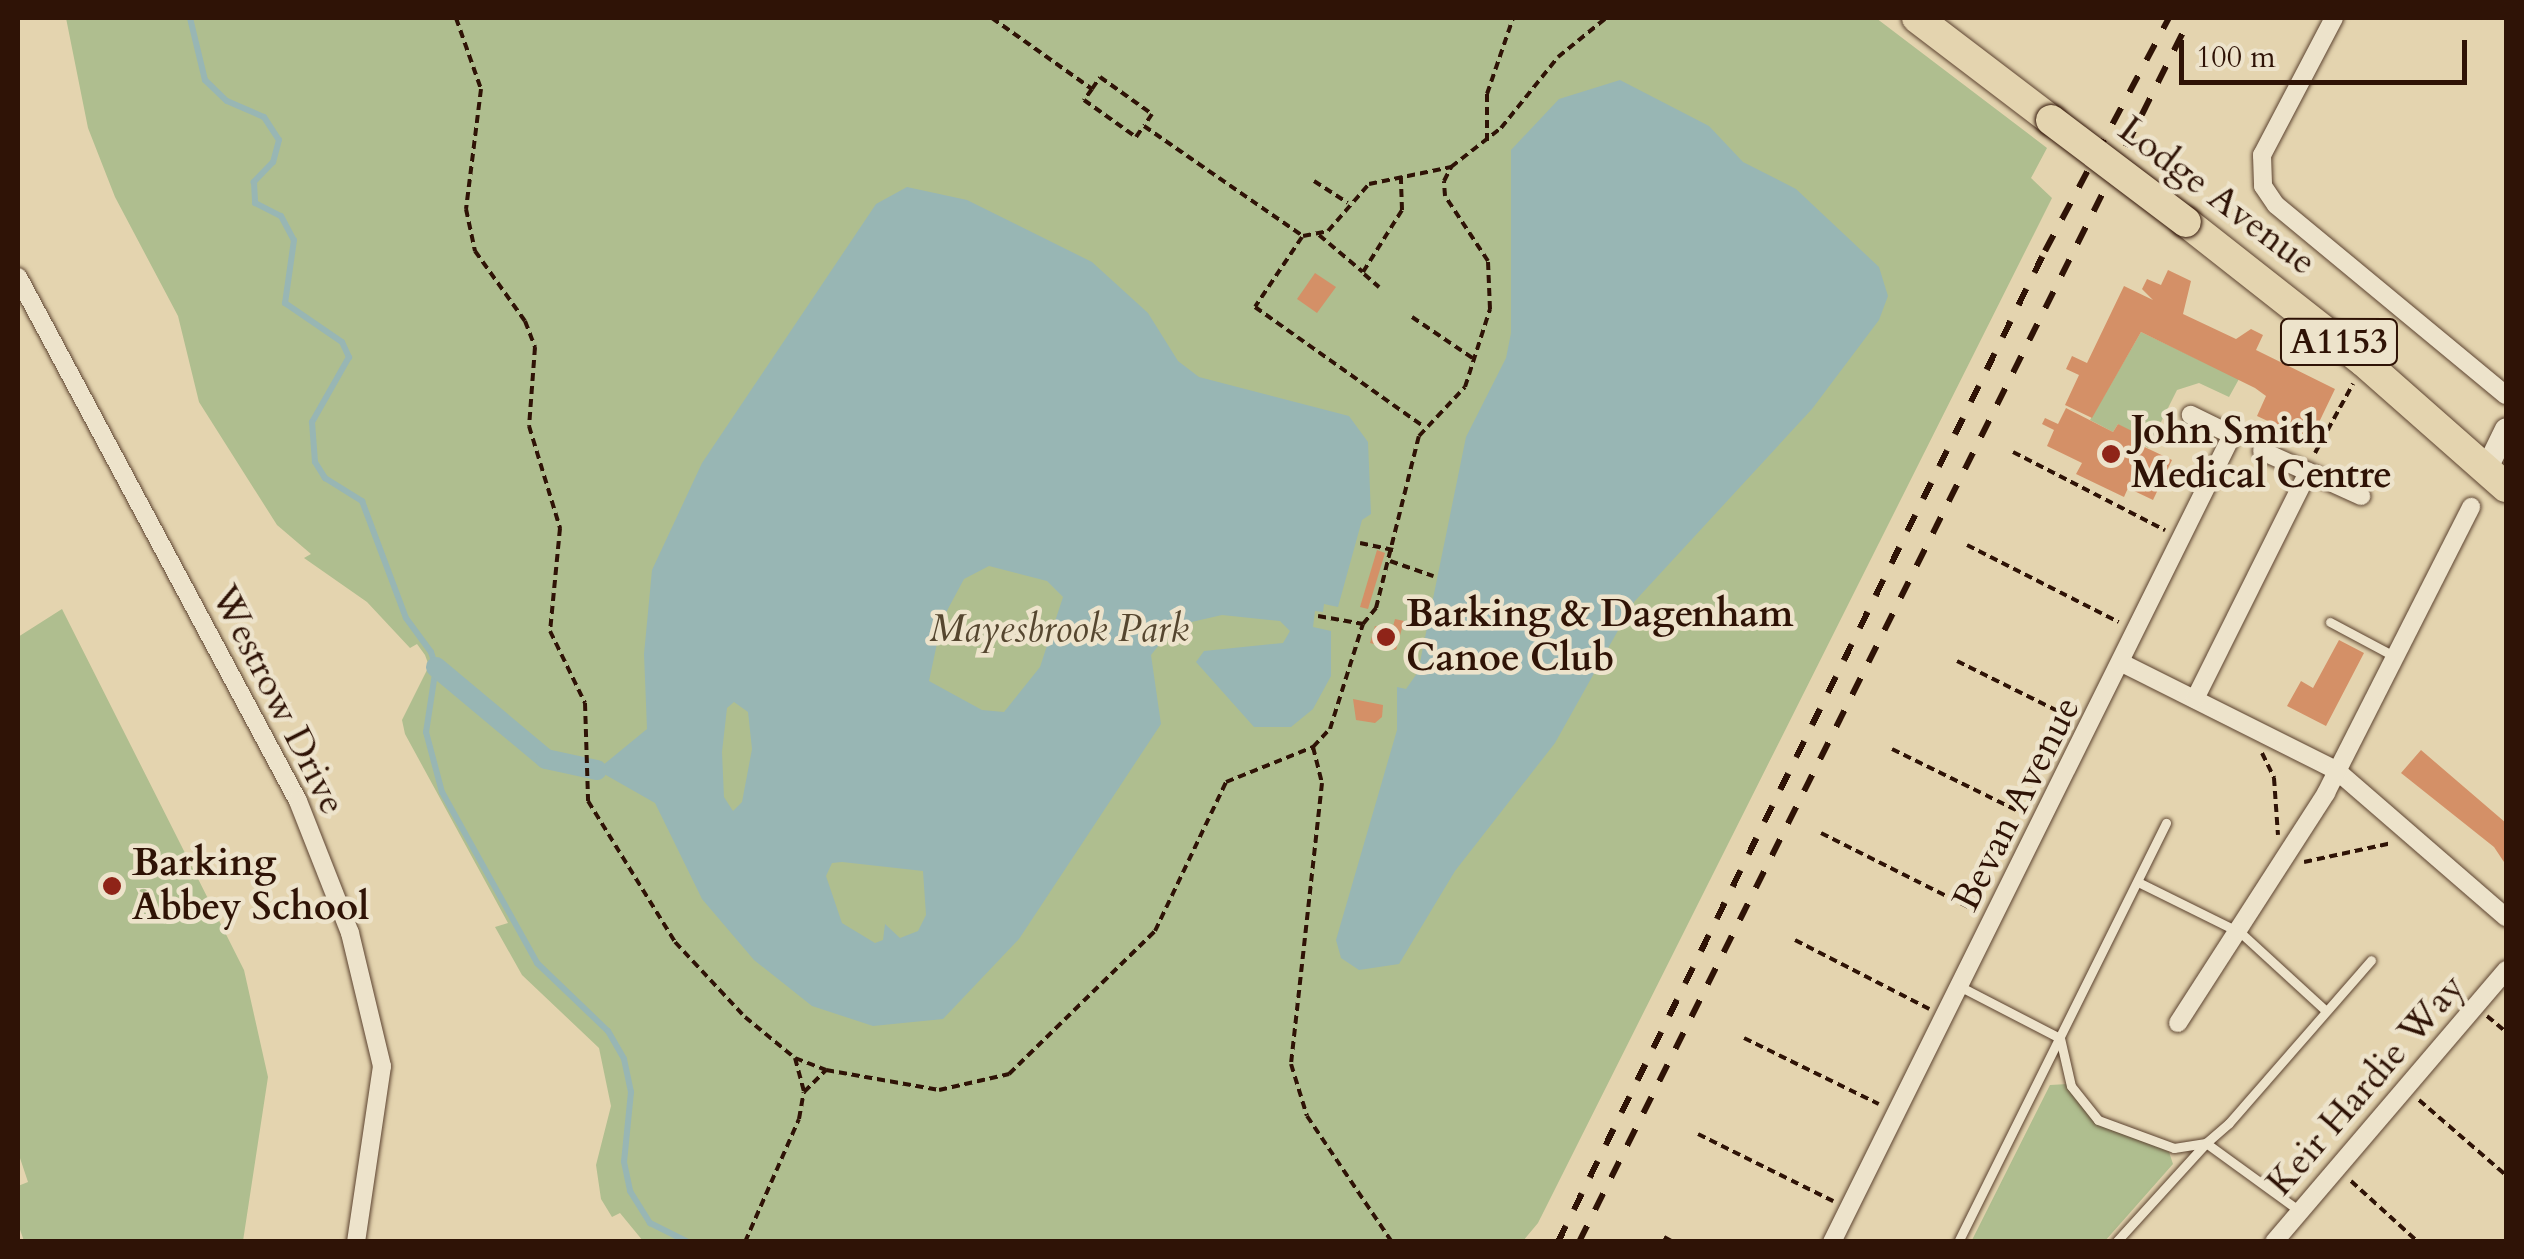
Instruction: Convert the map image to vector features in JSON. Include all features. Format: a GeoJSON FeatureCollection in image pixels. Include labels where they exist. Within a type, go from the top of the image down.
{"type":"FeatureCollection","features":[{"type":"Feature","properties":{"kind":"main road","name":"Lodge Avenue"},"geometry":{"type":"LineString","coordinates":[[1918,18],[2186,222],[2497,478]]}},
{"type":"Feature","properties":{"kind":"street"},"geometry":{"type":"LineString","coordinates":[[2334,18],[2262,156],[2263,186],[2276,206],[2506,395]]}},
{"type":"Feature","properties":{"kind":"street","name":"Westrow Drive"},"geometry":{"type":"LineString","coordinates":[[18,277],[298,801],[350,933],[382,1066],[356,1242]]}},
{"type":"Feature","properties":{"kind":"street","name":"Bevan Avenue"},"geometry":{"type":"LineString","coordinates":[[1832,1242],[2124,664],[2232,434],[2191,415]]}},
{"type":"Feature","properties":{"kind":"street"},"geometry":{"type":"LineString","coordinates":[[2497,478],[2506,429]]}},
{"type":"Feature","properties":{"kind":"street"},"geometry":{"type":"LineString","coordinates":[[2262,450],[2309,464],[2361,496]]}},
{"type":"Feature","properties":{"kind":"street"},"geometry":{"type":"LineString","coordinates":[[2194,699],[2309,464]]}},
{"type":"Feature","properties":{"kind":"street"},"geometry":{"type":"LineString","coordinates":[[2178,1023],[2287,858],[2472,506]]}},
{"type":"Feature","properties":{"kind":"street"},"geometry":{"type":"LineString","coordinates":[[2124,664],[2336,770],[2506,917]]}},
{"type":"Feature","properties":{"kind":"street","name":"Keir Hardie Way"},"geometry":{"type":"LineString","coordinates":[[2274,1242],[2506,970]]}},
{"type":"Feature","properties":{"kind":"lane"},"geometry":{"type":"LineString","coordinates":[[2330,622],[2394,656]]}},
{"type":"Feature","properties":{"kind":"lane"},"geometry":{"type":"LineString","coordinates":[[1958,1242],[2166,824]]}},
{"type":"Feature","properties":{"kind":"lane"},"geometry":{"type":"LineString","coordinates":[[2138,882],[2241,933],[2326,1011]]}},
{"type":"Feature","properties":{"kind":"lane"},"geometry":{"type":"LineString","coordinates":[[2116,1242],[2371,960]]}},
{"type":"Feature","properties":{"kind":"lane"},"geometry":{"type":"LineString","coordinates":[[1961,987],[2060,1038],[2071,1086],[2098,1120],[2174,1148],[2206,1143],[2301,1212]]}},
{"type":"Feature","properties":{"kind":"path"},"geometry":{"type":"LineString","coordinates":[[456,18],[481,88],[466,209],[475,251],[525,321],[534,347],[529,426],[560,528],[550,631],[586,704],[587,793],[675,942],[745,1017],[795,1058],[826,1070],[939,1090],[1010,1074],[1155,931],[1226,782],[1314,746],[1336,718],[1363,624],[1376,608],[1423,426],[1465,386],[1476,361],[1493,277],[1446,196],[1451,167]]}},
{"type":"Feature","properties":{"kind":"path"},"geometry":{"type":"LineString","coordinates":[[992,18],[1092,89]]}},
{"type":"Feature","properties":{"kind":"path"},"geometry":{"type":"LineString","coordinates":[[1487,142],[1486,94],[1514,18]]}},
{"type":"Feature","properties":{"kind":"path"},"geometry":{"type":"LineString","coordinates":[[1144,126],[1303,236],[1318,235],[1369,184],[1401,174],[1451,167],[1487,142],[1558,57],[1606,18]]}},
{"type":"Feature","properties":{"kind":"path"},"geometry":{"type":"LineString","coordinates":[[1100,77],[1152,114],[1144,126],[1136,137],[1084,100],[1100,77]]}},
{"type":"Feature","properties":{"kind":"path"},"geometry":{"type":"LineString","coordinates":[[1363,272],[1402,210],[1401,174]]}},
{"type":"Feature","properties":{"kind":"path"},"geometry":{"type":"LineString","coordinates":[[1314,181],[1348,204]]}},
{"type":"Feature","properties":{"kind":"path"},"geometry":{"type":"LineString","coordinates":[[2249,235],[2268,213]]}},
{"type":"Feature","properties":{"kind":"path"},"geometry":{"type":"LineString","coordinates":[[1318,235],[1379,287]]}},
{"type":"Feature","properties":{"kind":"path"},"geometry":{"type":"LineString","coordinates":[[1303,236],[1255,307],[1423,426]]}},
{"type":"Feature","properties":{"kind":"path"},"geometry":{"type":"LineString","coordinates":[[1412,318],[1476,361]]}},
{"type":"Feature","properties":{"kind":"path"},"geometry":{"type":"LineString","coordinates":[[2309,464],[2354,384]]}},
{"type":"Feature","properties":{"kind":"path"},"geometry":{"type":"LineString","coordinates":[[2013,452],[2182,538]]}},
{"type":"Feature","properties":{"kind":"path"},"geometry":{"type":"LineString","coordinates":[[1360,543],[1393,550]]}},
{"type":"Feature","properties":{"kind":"path"},"geometry":{"type":"LineString","coordinates":[[1967,545],[2138,632]]}},
{"type":"Feature","properties":{"kind":"path"},"geometry":{"type":"LineString","coordinates":[[1390,561],[1432,576]]}},
{"type":"Feature","properties":{"kind":"path"},"geometry":{"type":"LineString","coordinates":[[1318,616],[1363,624]]}},
{"type":"Feature","properties":{"kind":"path"},"geometry":{"type":"LineString","coordinates":[[1957,661],[2092,728]]}},
{"type":"Feature","properties":{"kind":"path"},"geometry":{"type":"LineString","coordinates":[[1314,746],[1322,783],[1292,1064],[1307,1116],[1392,1242]]}},
{"type":"Feature","properties":{"kind":"path"},"geometry":{"type":"LineString","coordinates":[[1892,749],[2043,824]]}},
{"type":"Feature","properties":{"kind":"path"},"geometry":{"type":"LineString","coordinates":[[2262,753],[2274,778],[2280,852],[2287,858],[2300,863],[2395,842]]}},
{"type":"Feature","properties":{"kind":"path"},"geometry":{"type":"LineString","coordinates":[[1821,833],[1994,920]]}},
{"type":"Feature","properties":{"kind":"path"},"geometry":{"type":"LineString","coordinates":[[1796,940],[1945,1018]]}},
{"type":"Feature","properties":{"kind":"path"},"geometry":{"type":"LineString","coordinates":[[2476,1006],[2506,1032]]}},
{"type":"Feature","properties":{"kind":"path"},"geometry":{"type":"LineString","coordinates":[[1744,1038],[1897,1112]]}},
{"type":"Feature","properties":{"kind":"path"},"geometry":{"type":"LineString","coordinates":[[744,1242],[799,1119],[804,1092],[795,1058]]}},
{"type":"Feature","properties":{"kind":"path"},"geometry":{"type":"LineString","coordinates":[[804,1092],[826,1070]]}},
{"type":"Feature","properties":{"kind":"path"},"geometry":{"type":"LineString","coordinates":[[2406,1088],[2506,1175]]}},
{"type":"Feature","properties":{"kind":"path"},"geometry":{"type":"LineString","coordinates":[[1698,1134],[1848,1208]]}},
{"type":"Feature","properties":{"kind":"path"},"geometry":{"type":"LineString","coordinates":[[2337,1169],[2418,1242]]}},
{"type":"Feature","properties":{"kind":"path"},"geometry":{"type":"LineString","coordinates":[[1664,1237],[1672,1242]]}},
{"type":"Feature","properties":{"kind":"green space","name":"Mayesbrook Park"},"geometry":{"type":"Polygon","coordinates":[[[66,18],[1876,18],[2047,148],[2031,178],[2052,198],[1538,1223],[1523,1241],[643,1241],[620,1213],[612,1217],[601,1199],[596,1165],[611,1106],[599,1048],[522,975],[495,927],[508,923],[405,734],[402,720],[429,666],[425,655],[417,644],[410,648],[367,602],[304,558],[311,554],[277,525],[199,402],[178,316],[115,197],[88,128],[66,18]]]}},
{"type":"Feature","properties":{"kind":"green space"},"geometry":{"type":"Polygon","coordinates":[[[2141,332],[2239,379],[2229,397],[2199,383],[2177,390],[2148,448],[2118,424],[2113,432],[2090,420],[2141,332]]]}},
{"type":"Feature","properties":{"kind":"green space","name":"Barking Abbey School"},"geometry":{"type":"Polygon","coordinates":[[[62,609],[244,970],[268,1077],[243,1241],[24,1241],[18,1224],[18,1186],[28,1182],[18,1152],[18,637],[62,609]]]}},
{"type":"Feature","properties":{"kind":"green space"},"geometry":{"type":"Polygon","coordinates":[[[2068,1084],[2094,1120],[2169,1152],[2173,1164],[2105,1241],[1971,1242],[2050,1085],[2068,1084]]]}},
{"type":"Feature","properties":{"kind":"water"},"geometry":{"type":"Polygon","coordinates":[[[1620,80],[1709,126],[1743,162],[1796,189],[1879,267],[1888,296],[1879,320],[1812,409],[1634,602],[1555,743],[1455,871],[1399,964],[1359,970],[1341,958],[1336,940],[1397,730],[1397,687],[1406,689],[1418,672],[1466,437],[1506,358],[1511,333],[1511,150],[1559,99],[1620,80]]]}},
{"type":"Feature","properties":{"kind":"water"},"geometry":{"type":"Polygon","coordinates":[[[907,187],[967,200],[1092,262],[1148,313],[1178,361],[1199,377],[1349,416],[1368,442],[1371,514],[1362,520],[1338,607],[1324,604],[1323,612],[1315,611],[1313,627],[1331,631],[1331,676],[1313,709],[1291,727],[1254,727],[1196,662],[1204,651],[1283,643],[1290,631],[1280,621],[1222,615],[1174,626],[1151,655],[1161,724],[1019,939],[943,1019],[873,1026],[812,1006],[754,960],[702,899],[655,803],[597,770],[647,729],[644,654],[652,570],[702,463],[876,204],[907,187]],[[989,566],[964,579],[942,620],[929,681],[982,710],[1004,712],[1040,667],[1063,597],[1047,581],[989,566]],[[734,702],[727,708],[722,752],[724,797],[733,811],[742,802],[752,749],[748,712],[734,702]],[[832,863],[826,876],[842,923],[875,943],[883,940],[885,924],[900,938],[918,931],[926,915],[923,871],[832,863]]]}},
{"type":"Feature","properties":{"kind":"building"},"geometry":{"type":"Polygon","coordinates":[[[2168,270],[2191,281],[2183,314],[2236,339],[2251,329],[2263,335],[2256,350],[2335,389],[2310,441],[2257,416],[2266,396],[2255,388],[2141,332],[2092,418],[2065,405],[2079,375],[2066,369],[2072,356],[2087,363],[2124,286],[2153,300],[2142,289],[2147,279],[2161,285],[2168,270]]]}},
{"type":"Feature","properties":{"kind":"building"},"geometry":{"type":"Polygon","coordinates":[[[1315,273],[1336,287],[1317,313],[1297,299],[1315,273]]]}},
{"type":"Feature","properties":{"kind":"building","name":"John Smith Medical Centre"},"geometry":{"type":"Polygon","coordinates":[[[2066,408],[2113,432],[2118,424],[2136,433],[2132,441],[2172,460],[2153,500],[2128,488],[2124,497],[2076,474],[2082,463],[2047,446],[2054,430],[2042,424],[2045,418],[2058,424],[2066,408]]]}},
{"type":"Feature","properties":{"kind":"building"},"geometry":{"type":"Polygon","coordinates":[[[1377,550],[1385,553],[1368,609],[1360,607],[1377,550]]]}},
{"type":"Feature","properties":{"kind":"building","name":"Barking & Dagenham Canoe Club"},"geometry":{"type":"Polygon","coordinates":[[[1395,619],[1404,621],[1396,650],[1370,643],[1375,626],[1392,630],[1395,619]]]}},
{"type":"Feature","properties":{"kind":"building"},"geometry":{"type":"Polygon","coordinates":[[[2339,640],[2364,653],[2326,726],[2287,706],[2301,681],[2313,688],[2339,640]]]}},
{"type":"Feature","properties":{"kind":"building"},"geometry":{"type":"Polygon","coordinates":[[[1353,699],[1383,705],[1382,717],[1375,723],[1356,720],[1353,699]]]}},
{"type":"Feature","properties":{"kind":"building"},"geometry":{"type":"Polygon","coordinates":[[[2421,750],[2506,823],[2506,865],[2494,847],[2401,773],[2421,750]]]}},
{"type":"Feature","properties":{"kind":"waterway"},"geometry":{"type":"LineString","coordinates":[[190,18],[205,80],[227,101],[264,117],[279,140],[273,162],[254,182],[255,203],[281,216],[294,240],[285,303],[342,342],[349,357],[312,422],[315,462],[325,478],[362,501],[406,618],[431,652],[436,667],[426,732],[442,792],[537,963],[608,1031],[624,1059],[631,1092],[624,1162],[630,1191],[650,1223],[688,1242]]}},
{"type":"Feature","properties":{"kind":"waterway"},"geometry":{"type":"LineString","coordinates":[[436,667],[546,759],[597,770]]}},
{"type":"Feature","properties":{"kind":"railway"},"geometry":{"type":"LineString","coordinates":[[1558,1242],[2045,251],[2169,18]]}},
{"type":"Feature","properties":{"kind":"railway"},"geometry":{"type":"LineString","coordinates":[[1579,1242],[2190,18]]}},
{"type":"Feature","properties":{"kind":"place","name":"John Smith Medical Centre"},"geometry":{"type":"Point","coordinates":[2111,454]}},
{"type":"Feature","properties":{"kind":"place","name":"Barking & Dagenham Canoe Club"},"geometry":{"type":"Point","coordinates":[1386,637]}},
{"type":"Feature","properties":{"kind":"place","name":"Barking Abbey School"},"geometry":{"type":"Point","coordinates":[112,886]}}]}
